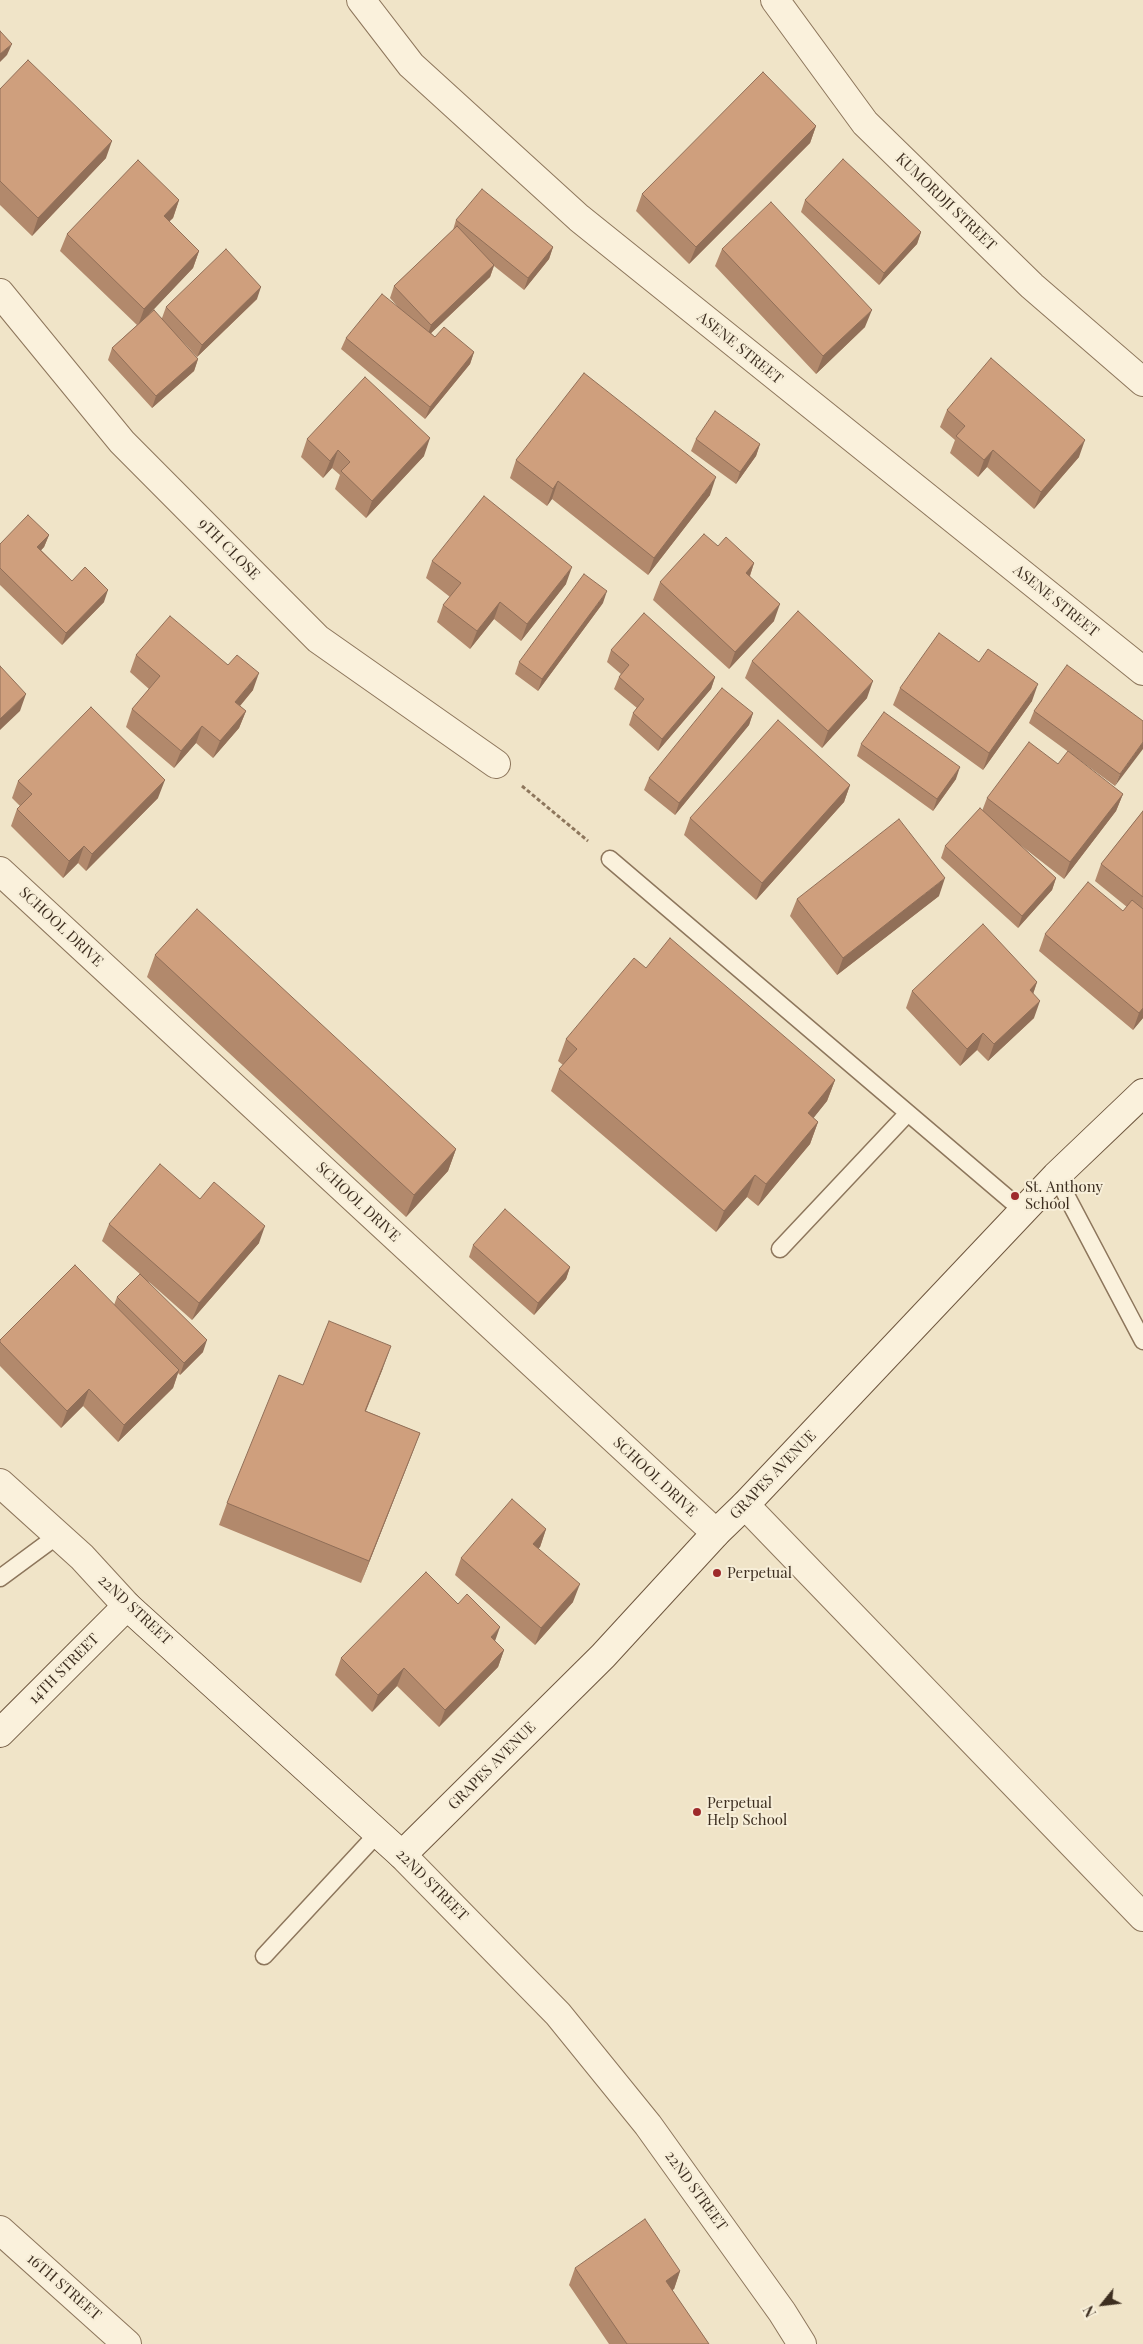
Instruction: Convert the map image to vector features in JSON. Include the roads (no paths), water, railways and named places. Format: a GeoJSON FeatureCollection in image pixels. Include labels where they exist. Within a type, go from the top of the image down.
{"type":"FeatureCollection","features":[{"type":"Feature","properties":{"kind":"street","name":"ASENE STREET"},"geometry":{"type":"LineString","coordinates":[[361,0],[411,65],[578,218],[1143,671]]}},
{"type":"Feature","properties":{"kind":"street","name":"KUMORDJI STREET"},"geometry":{"type":"LineString","coordinates":[[775,0],[865,123],[1032,286],[1143,382]]}},
{"type":"Feature","properties":{"kind":"street","name":"9TH CLOSE"},"geometry":{"type":"LineString","coordinates":[[0,293],[122,442],[318,639],[496,764]]}},
{"type":"Feature","properties":{"kind":"street","name":"SCHOOL DRIVE"},"geometry":{"type":"LineString","coordinates":[[0,871],[716,1533]]}},
{"type":"Feature","properties":{"kind":"street","name":"GRAPES AVENUE"},"geometry":{"type":"LineString","coordinates":[[402,1854],[603,1656],[716,1533],[745,1505],[1056,1176],[1143,1093]]}},
{"type":"Feature","properties":{"kind":"street","name":"22ND STREET"},"geometry":{"type":"LineString","coordinates":[[0,1483],[82,1557],[127,1606],[402,1854],[558,2014],[648,2125],[782,2312],[802,2344]]}},
{"type":"Feature","properties":{"kind":"street"},"geometry":{"type":"LineString","coordinates":[[745,1505],[1143,1917]]}},
{"type":"Feature","properties":{"kind":"street","name":"14TH STREET"},"geometry":{"type":"LineString","coordinates":[[0,1733],[127,1606]]}},
{"type":"Feature","properties":{"kind":"street","name":"16TH STREET"},"geometry":{"type":"LineString","coordinates":[[0,2230],[127,2344]]}},
{"type":"Feature","properties":{"kind":"lane"},"geometry":{"type":"LineString","coordinates":[[610,859],[1023,1211]]}},
{"type":"Feature","properties":{"kind":"lane"},"geometry":{"type":"LineString","coordinates":[[780,1249],[908,1113]]}},
{"type":"Feature","properties":{"kind":"lane"},"geometry":{"type":"LineString","coordinates":[[1056,1176],[1143,1341]]}},
{"type":"Feature","properties":{"kind":"lane"},"geometry":{"type":"LineString","coordinates":[[0,1578],[57,1536]]}},
{"type":"Feature","properties":{"kind":"lane"},"geometry":{"type":"LineString","coordinates":[[264,1956],[378,1833]]}},
{"type":"Feature","properties":{"kind":"place","name":"St. Anthony School"},"geometry":{"type":"Point","coordinates":[1015,1196]}},
{"type":"Feature","properties":{"kind":"place","name":"Perpetual"},"geometry":{"type":"Point","coordinates":[717,1573]}},
{"type":"Feature","properties":{"kind":"place","name":"Perpetual Help School"},"geometry":{"type":"Point","coordinates":[697,1812]}}]}
